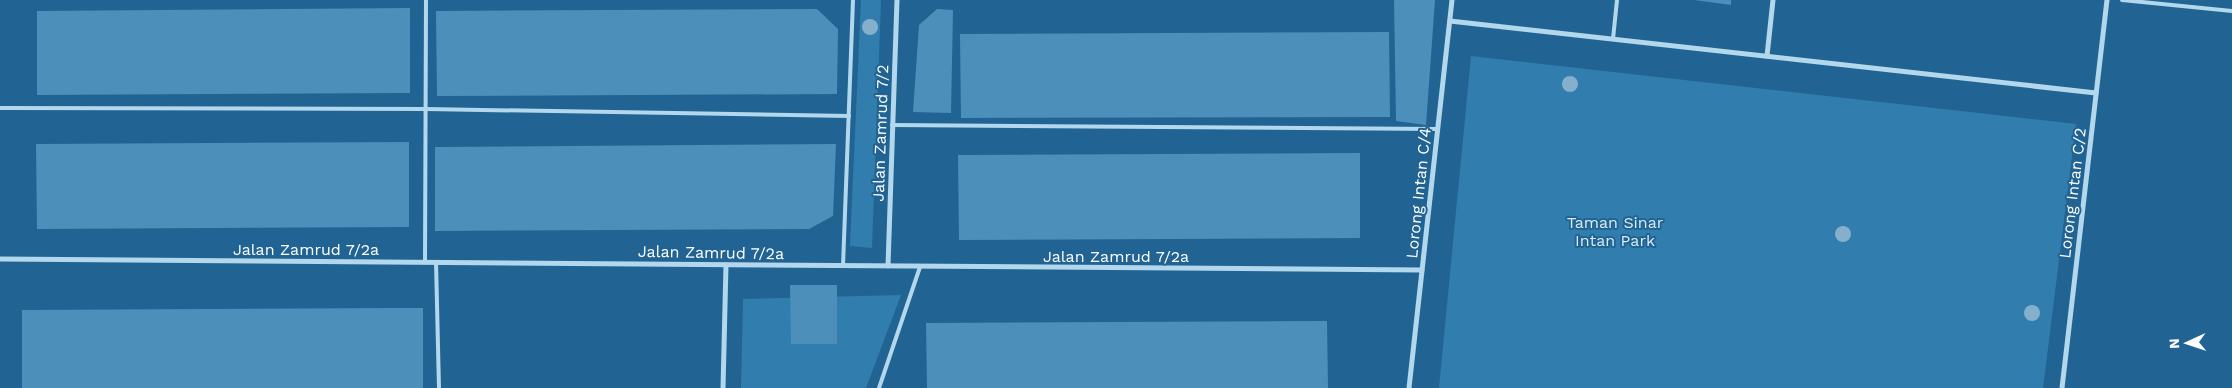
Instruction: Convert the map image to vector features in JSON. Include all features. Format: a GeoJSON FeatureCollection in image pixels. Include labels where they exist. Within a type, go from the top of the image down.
{"type":"FeatureCollection","features":[{"type":"Feature","properties":{"kind":"street","name":"Jalan Zamrud 7/2"},"geometry":{"type":"LineString","coordinates":[[888,266],[897,0]]}},
{"type":"Feature","properties":{"kind":"street","name":"Lorong Intan C/4"},"geometry":{"type":"LineString","coordinates":[[1409,388],[1452,0]]}},
{"type":"Feature","properties":{"kind":"street"},"geometry":{"type":"LineString","coordinates":[[1767,56],[1773,0]]}},
{"type":"Feature","properties":{"kind":"street","name":"Lorong Intan C/2"},"geometry":{"type":"LineString","coordinates":[[2062,388],[2107,0]]}},
{"type":"Feature","properties":{"kind":"street"},"geometry":{"type":"LineString","coordinates":[[1450,21],[2096,93]]}},
{"type":"Feature","properties":{"kind":"street","name":"Jalan Zamrud 7/2a"},"geometry":{"type":"LineString","coordinates":[[0,259],[1422,270]]}},
{"type":"Feature","properties":{"kind":"street"},"geometry":{"type":"LineString","coordinates":[[723,388],[726,265]]}},
{"type":"Feature","properties":{"kind":"lane"},"geometry":{"type":"LineString","coordinates":[[425,262],[426,0]]}},
{"type":"Feature","properties":{"kind":"lane"},"geometry":{"type":"LineString","coordinates":[[843,266],[853,0]]}},
{"type":"Feature","properties":{"kind":"lane"},"geometry":{"type":"LineString","coordinates":[[1613,39],[1617,0]]}},
{"type":"Feature","properties":{"kind":"lane"},"geometry":{"type":"LineString","coordinates":[[2122,0],[2232,11]]}},
{"type":"Feature","properties":{"kind":"lane"},"geometry":{"type":"LineString","coordinates":[[0,108],[426,109],[850,116]]}},
{"type":"Feature","properties":{"kind":"lane"},"geometry":{"type":"LineString","coordinates":[[892,125],[1438,129]]}},
{"type":"Feature","properties":{"kind":"lane"},"geometry":{"type":"LineString","coordinates":[[436,262],[439,388]]}},
{"type":"Feature","properties":{"kind":"lane"},"geometry":{"type":"LineString","coordinates":[[879,388],[920,267]]}},
{"type":"Feature","properties":{"kind":"green space"},"geometry":{"type":"Polygon","coordinates":[[[861,0],[881,0],[872,248],[850,246],[861,0]]]}},
{"type":"Feature","properties":{"kind":"green space","name":"Taman Sinar Intan Park"},"geometry":{"type":"Polygon","coordinates":[[[1471,56],[2076,124],[2043,388],[1439,388],[1471,56]]]}},
{"type":"Feature","properties":{"kind":"green space"},"geometry":{"type":"Polygon","coordinates":[[[901,295],[866,388],[741,388],[743,299],[901,295]]]}},
{"type":"Feature","properties":{"kind":"building"},"geometry":{"type":"Polygon","coordinates":[[[1394,0],[1435,0],[1426,125],[1396,121],[1394,0]]]}},
{"type":"Feature","properties":{"kind":"building"},"geometry":{"type":"Polygon","coordinates":[[[1694,0],[1731,0],[1731,5],[1694,0]]]}},
{"type":"Feature","properties":{"kind":"building"},"geometry":{"type":"Polygon","coordinates":[[[410,8],[410,93],[37,95],[37,11],[410,8]]]}},
{"type":"Feature","properties":{"kind":"building"},"geometry":{"type":"Polygon","coordinates":[[[817,9],[838,29],[837,94],[437,96],[436,11],[817,9]]]}},
{"type":"Feature","properties":{"kind":"building"},"geometry":{"type":"Polygon","coordinates":[[[937,9],[953,10],[951,113],[913,112],[919,25],[937,9]]]}},
{"type":"Feature","properties":{"kind":"building"},"geometry":{"type":"Polygon","coordinates":[[[1389,32],[1390,117],[961,118],[960,34],[1389,32]]]}},
{"type":"Feature","properties":{"kind":"building"},"geometry":{"type":"Polygon","coordinates":[[[409,142],[409,227],[37,229],[36,144],[409,142]]]}},
{"type":"Feature","properties":{"kind":"building"},"geometry":{"type":"Polygon","coordinates":[[[836,144],[833,216],[809,229],[435,231],[435,147],[836,144]]]}},
{"type":"Feature","properties":{"kind":"building"},"geometry":{"type":"Polygon","coordinates":[[[1360,153],[1360,238],[959,240],[958,155],[1360,153]]]}},
{"type":"Feature","properties":{"kind":"building"},"geometry":{"type":"Polygon","coordinates":[[[790,285],[837,285],[837,344],[791,344],[790,285]]]}},
{"type":"Feature","properties":{"kind":"building"},"geometry":{"type":"Polygon","coordinates":[[[423,308],[423,388],[22,388],[22,310],[423,308]]]}},
{"type":"Feature","properties":{"kind":"building"},"geometry":{"type":"Polygon","coordinates":[[[1327,321],[1328,388],[927,388],[926,323],[1327,321]]]}}]}
